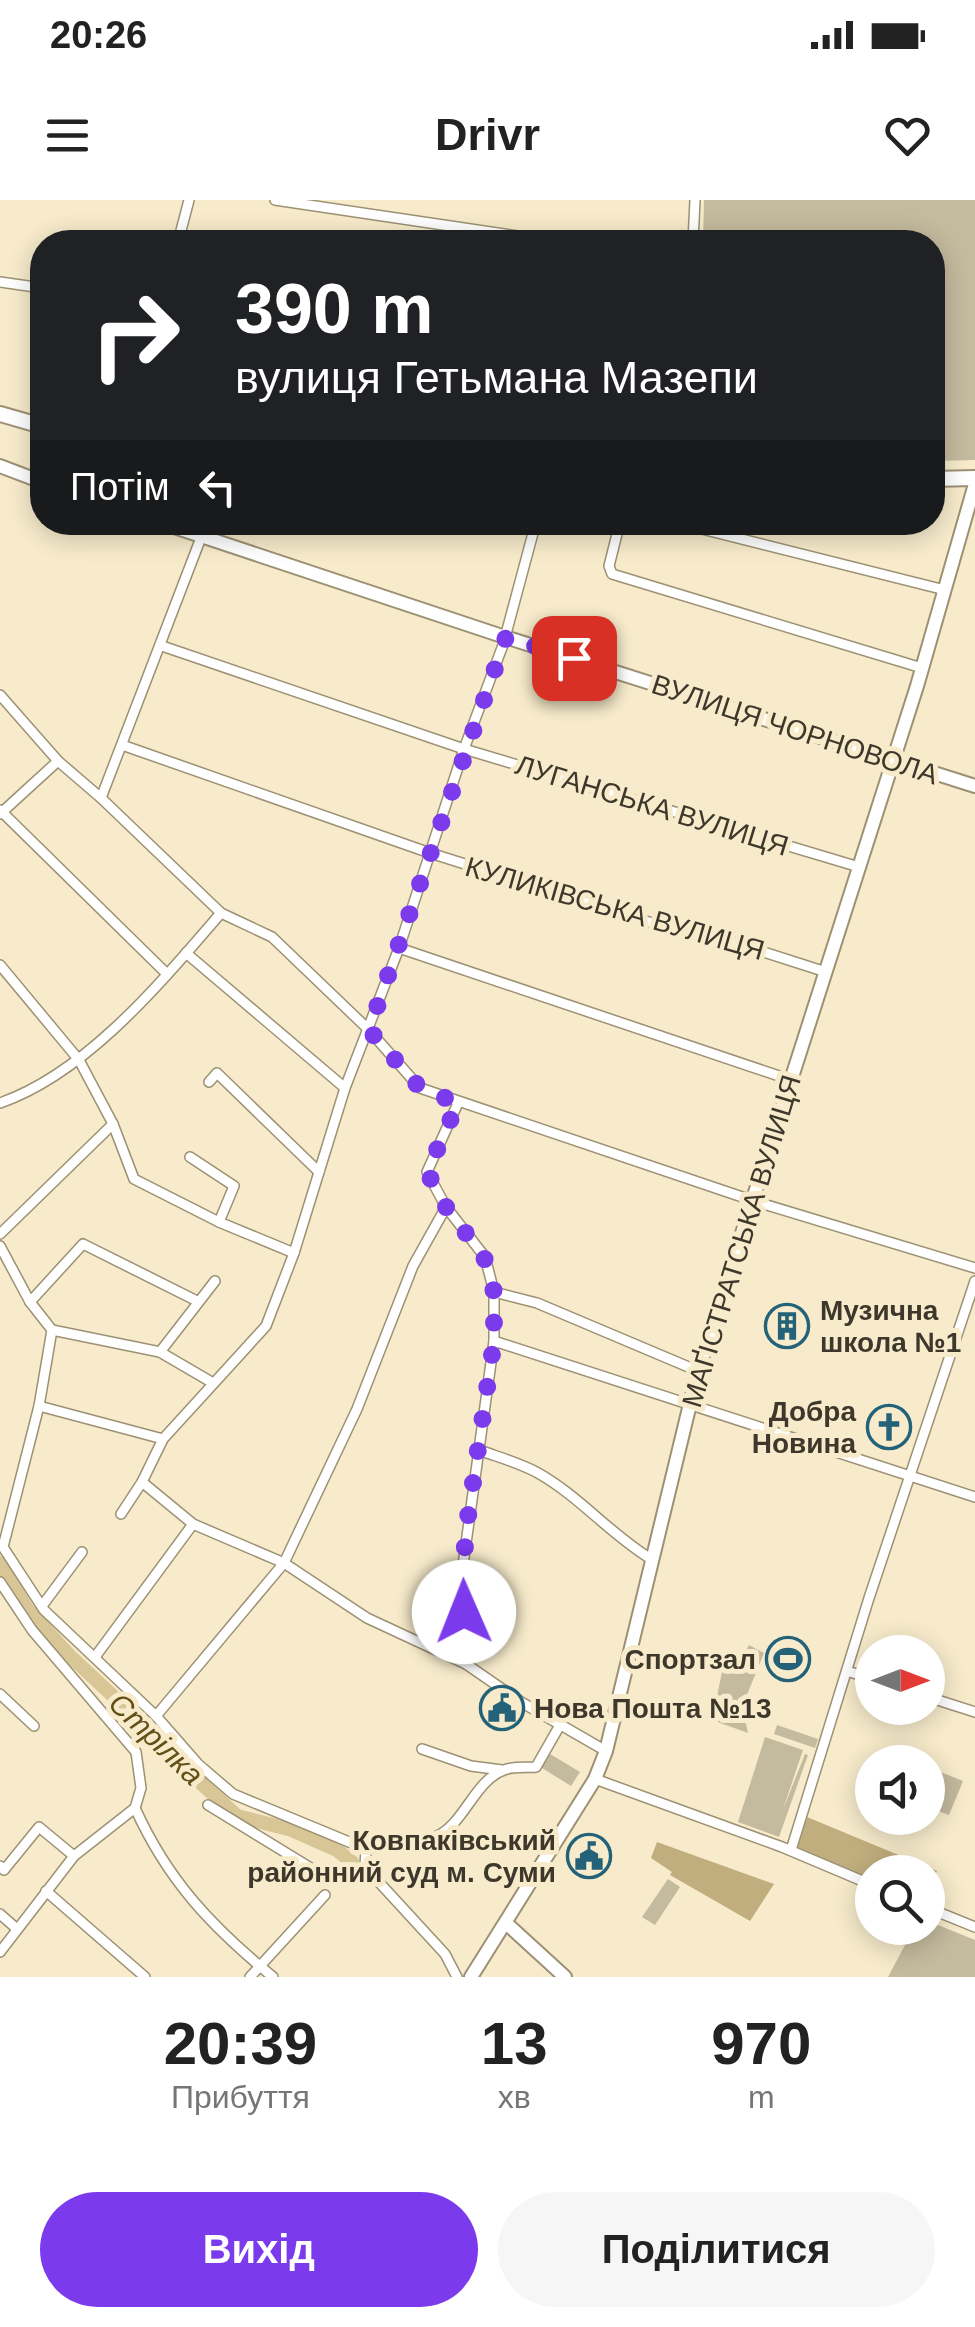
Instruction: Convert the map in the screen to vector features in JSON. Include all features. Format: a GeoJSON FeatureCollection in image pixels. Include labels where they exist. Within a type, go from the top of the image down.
{"type":"FeatureCollection","features":[{"type":"Feature","properties":{"kind":"main road"},"geometry":{"type":"LineString","coordinates":[[0,414],[30,423]]}},
{"type":"Feature","properties":{"kind":"main road"},"geometry":{"type":"LineString","coordinates":[[945,479],[975,481]]}},
{"type":"Feature","properties":{"kind":"street"},"geometry":{"type":"LineString","coordinates":[[181,230],[188,200]]}},
{"type":"Feature","properties":{"kind":"street"},"geometry":{"type":"LineString","coordinates":[[275,200],[477,230]]}},
{"type":"Feature","properties":{"kind":"street"},"geometry":{"type":"LineString","coordinates":[[694,230],[695,200]]}},
{"type":"Feature","properties":{"kind":"street"},"geometry":{"type":"LineString","coordinates":[[0,282],[30,286]]}},
{"type":"Feature","properties":{"kind":"street"},"geometry":{"type":"LineString","coordinates":[[0,466],[30,477]]}},
{"type":"Feature","properties":{"kind":"street","name":"МАҐІСТРАТСЬКА ВУЛИЦЯ"},"geometry":{"type":"LineString","coordinates":[[471,1977],[595,1780],[606,1752],[698,1371],[922,668],[975,481]]}},
{"type":"Feature","properties":{"kind":"street","name":"ВУЛИЦЯ ЧОРНОВОЛА"},"geometry":{"type":"LineString","coordinates":[[194,535],[975,786]]}},
{"type":"Feature","properties":{"kind":"street"},"geometry":{"type":"LineString","coordinates":[[101,798],[203,535]]}},
{"type":"Feature","properties":{"kind":"street"},"geometry":{"type":"LineString","coordinates":[[121,1514],[163,1440],[266,1326],[294,1253],[345,1088],[399,948],[464,749],[506,637],[533,535]]}},
{"type":"Feature","properties":{"kind":"street"},"geometry":{"type":"LineString","coordinates":[[617,535],[609,566],[612,574],[922,668]]}},
{"type":"Feature","properties":{"kind":"street"},"geometry":{"type":"LineString","coordinates":[[726,535],[945,590]]}},
{"type":"Feature","properties":{"kind":"street","name":"ЛУГАНСЬКА ВУЛИЦЯ"},"geometry":{"type":"LineString","coordinates":[[162,646],[464,749],[859,867]]}},
{"type":"Feature","properties":{"kind":"street"},"geometry":{"type":"LineString","coordinates":[[0,694],[58,762],[221,912],[272,937],[369,1030],[420,1088],[753,1201],[975,1268]]}},
{"type":"Feature","properties":{"kind":"street","name":"КУЛИКІВСЬКА ВУЛИЦЯ"},"geometry":{"type":"LineString","coordinates":[[122,745],[430,853],[668,928],[723,939],[826,972]]}},
{"type":"Feature","properties":{"kind":"street"},"geometry":{"type":"LineString","coordinates":[[58,762],[1,812],[167,974]]}},
{"type":"Feature","properties":{"kind":"street"},"geometry":{"type":"LineString","coordinates":[[0,1102],[14,1098],[79,1060],[167,974],[221,912]]}},
{"type":"Feature","properties":{"kind":"street"},"geometry":{"type":"LineString","coordinates":[[399,948],[790,1080]]}},
{"type":"Feature","properties":{"kind":"street"},"geometry":{"type":"LineString","coordinates":[[186,953],[345,1088]]}},
{"type":"Feature","properties":{"kind":"street"},"geometry":{"type":"LineString","coordinates":[[0,966],[79,1060],[113,1124],[134,1180],[294,1253]]}},
{"type":"Feature","properties":{"kind":"street"},"geometry":{"type":"LineString","coordinates":[[208,1082],[217,1074],[319,1172]]}},
{"type":"Feature","properties":{"kind":"street"},"geometry":{"type":"LineString","coordinates":[[458,1103],[427,1172],[446,1207],[484,1257],[494,1292],[494,1341],[463,1565],[466,1664]]}},
{"type":"Feature","properties":{"kind":"street"},"geometry":{"type":"LineString","coordinates":[[0,1234],[113,1124]]}},
{"type":"Feature","properties":{"kind":"street"},"geometry":{"type":"LineString","coordinates":[[190,1156],[234,1186],[219,1222]]}},
{"type":"Feature","properties":{"kind":"street"},"geometry":{"type":"LineString","coordinates":[[156,1716],[284,1563],[358,1408],[413,1266],[446,1207]]}},
{"type":"Feature","properties":{"kind":"street"},"geometry":{"type":"LineString","coordinates":[[30,1302],[83,1244],[197,1302]]}},
{"type":"Feature","properties":{"kind":"street"},"geometry":{"type":"LineString","coordinates":[[0,1246],[30,1302],[52,1330],[160,1352],[213,1383]]}},
{"type":"Feature","properties":{"kind":"street"},"geometry":{"type":"LineString","coordinates":[[160,1352],[215,1281]]}},
{"type":"Feature","properties":{"kind":"street"},"geometry":{"type":"LineString","coordinates":[[791,1850],[975,1281]]}},
{"type":"Feature","properties":{"kind":"street"},"geometry":{"type":"LineString","coordinates":[[494,1292],[537,1303],[698,1371]]}},
{"type":"Feature","properties":{"kind":"street"},"geometry":{"type":"LineString","coordinates":[[52,1330],[39,1406],[2,1544],[42,1606],[156,1716],[198,1764],[233,1794],[366,1848],[365,1867],[444,1954],[457,1977]]}},
{"type":"Feature","properties":{"kind":"street"},"geometry":{"type":"LineString","coordinates":[[494,1341],[975,1497]]}},
{"type":"Feature","properties":{"kind":"street"},"geometry":{"type":"LineString","coordinates":[[39,1406],[163,1440]]}},
{"type":"Feature","properties":{"kind":"street"},"geometry":{"type":"LineString","coordinates":[[479,1450],[537,1473],[650,1559]]}},
{"type":"Feature","properties":{"kind":"street"},"geometry":{"type":"LineString","coordinates":[[142,1482],[193,1524],[284,1563],[367,1618],[466,1664],[606,1752]]}},
{"type":"Feature","properties":{"kind":"street"},"geometry":{"type":"LineString","coordinates":[[96,1657],[193,1524]]}},
{"type":"Feature","properties":{"kind":"street"},"geometry":{"type":"LineString","coordinates":[[42,1606],[82,1552]]}},
{"type":"Feature","properties":{"kind":"street"},"geometry":{"type":"LineString","coordinates":[[0,1582],[32,1630],[136,1752],[141,1788],[135,1808],[74,1856],[0,1952]]}},
{"type":"Feature","properties":{"kind":"street"},"geometry":{"type":"LineString","coordinates":[[846,1671],[855,1674]]}},
{"type":"Feature","properties":{"kind":"street"},"geometry":{"type":"LineString","coordinates":[[0,1694],[34,1726]]}},
{"type":"Feature","properties":{"kind":"street"},"geometry":{"type":"LineString","coordinates":[[945,1702],[975,1712]]}},
{"type":"Feature","properties":{"kind":"street"},"geometry":{"type":"LineString","coordinates":[[422,1749],[471,1766],[502,1770],[536,1768],[560,1725]]}},
{"type":"Feature","properties":{"kind":"street"},"geometry":{"type":"LineString","coordinates":[[437,1836],[502,1770]]}},
{"type":"Feature","properties":{"kind":"street"},"geometry":{"type":"LineString","coordinates":[[595,1780],[791,1850],[855,1878]]}},
{"type":"Feature","properties":{"kind":"street"},"geometry":{"type":"LineString","coordinates":[[208,1805],[319,1873],[333,1875],[365,1867]]}},
{"type":"Feature","properties":{"kind":"street"},"geometry":{"type":"LineString","coordinates":[[135,1808],[179,1888],[273,1977]]}},
{"type":"Feature","properties":{"kind":"street"},"geometry":{"type":"LineString","coordinates":[[0,1866],[4,1870],[39,1826],[74,1856]]}},
{"type":"Feature","properties":{"kind":"street"},"geometry":{"type":"LineString","coordinates":[[46,1892],[145,1977]]}},
{"type":"Feature","properties":{"kind":"street"},"geometry":{"type":"LineString","coordinates":[[250,1977],[326,1895]]}},
{"type":"Feature","properties":{"kind":"street"},"geometry":{"type":"LineString","coordinates":[[0,1914],[16,1929]]}},
{"type":"Feature","properties":{"kind":"street"},"geometry":{"type":"LineString","coordinates":[[945,1915],[975,1926]]}},
{"type":"Feature","properties":{"kind":"street"},"geometry":{"type":"LineString","coordinates":[[507,1924],[565,1977]]}},
{"type":"Feature","properties":{"kind":"shaded area"},"geometry":{"type":"Polygon","coordinates":[[[704,200],[975,200],[975,460],[945,461],[945,230],[703,230],[704,200]]]}},
{"type":"Feature","properties":{"kind":"shaded area"},"geometry":{"type":"Polygon","coordinates":[[[749,1645],[764,1653],[742,1707],[748,1733],[712,1720],[726,1653],[743,1656],[749,1645]]]}},
{"type":"Feature","properties":{"kind":"shaded area"},"geometry":{"type":"Polygon","coordinates":[[[777,1725],[818,1739],[815,1748],[774,1734],[777,1725]]]}},
{"type":"Feature","properties":{"kind":"shaded area"},"geometry":{"type":"Polygon","coordinates":[[[765,1737],[803,1750],[782,1812],[805,1754],[808,1755],[779,1837],[738,1822],[765,1737]]]}},
{"type":"Feature","properties":{"kind":"shaded area"},"geometry":{"type":"Polygon","coordinates":[[[550,1754],[580,1772],[571,1786],[542,1768],[550,1754]]]}},
{"type":"Feature","properties":{"kind":"shaded area"},"geometry":{"type":"Polygon","coordinates":[[[945,1774],[963,1781],[949,1815],[945,1813],[945,1774]]]}},
{"type":"Feature","properties":{"kind":"shaded area"},"geometry":{"type":"Polygon","coordinates":[[[807,1817],[898,1855],[855,1855],[855,1874],[797,1849],[807,1817]]]}},
{"type":"Feature","properties":{"kind":"shaded area"},"geometry":{"type":"Polygon","coordinates":[[[657,1842],[774,1884],[750,1921],[670,1875],[672,1872],[651,1858],[657,1842]]]}},
{"type":"Feature","properties":{"kind":"shaded area"},"geometry":{"type":"Polygon","coordinates":[[[668,1879],[680,1887],[655,1925],[642,1917],[668,1879]]]}},
{"type":"Feature","properties":{"kind":"shaded area"},"geometry":{"type":"Polygon","coordinates":[[[945,1928],[975,1940],[975,1977],[888,1977],[905,1945],[945,1945],[945,1928]]]}},
{"type":"Feature","properties":{"kind":"waterway","name":"Стрілка"},"geometry":{"type":"LineString","coordinates":[[0,1563],[27,1609],[69,1655],[237,1816],[292,1830],[337,1850],[352,1862]]}},
{"type":"Feature","properties":{"kind":"place","name":"Музична школа №1"},"geometry":{"type":"Point","coordinates":[787,1326]}},
{"type":"Feature","properties":{"kind":"place","name":"Добра Новина"},"geometry":{"type":"Point","coordinates":[889,1427]}},
{"type":"Feature","properties":{"kind":"place","name":"Спортзал"},"geometry":{"type":"Point","coordinates":[788,1659]}},
{"type":"Feature","properties":{"kind":"place","name":"Нова Пошта №13"},"geometry":{"type":"Point","coordinates":[502,1708]}},
{"type":"Feature","properties":{"kind":"place","name":"Ковпаківський районний суд м. Суми"},"geometry":{"type":"Point","coordinates":[589,1856]}},
{"type":"Feature","properties":{"kind":"route"},"geometry":{"type":"LineString","coordinates":[[464,1612],[465,1537],[494,1341],[494,1292],[484,1257],[446,1207],[427,1172],[458,1103],[420,1088],[369,1030],[506,637],[574,658]]}}]}
